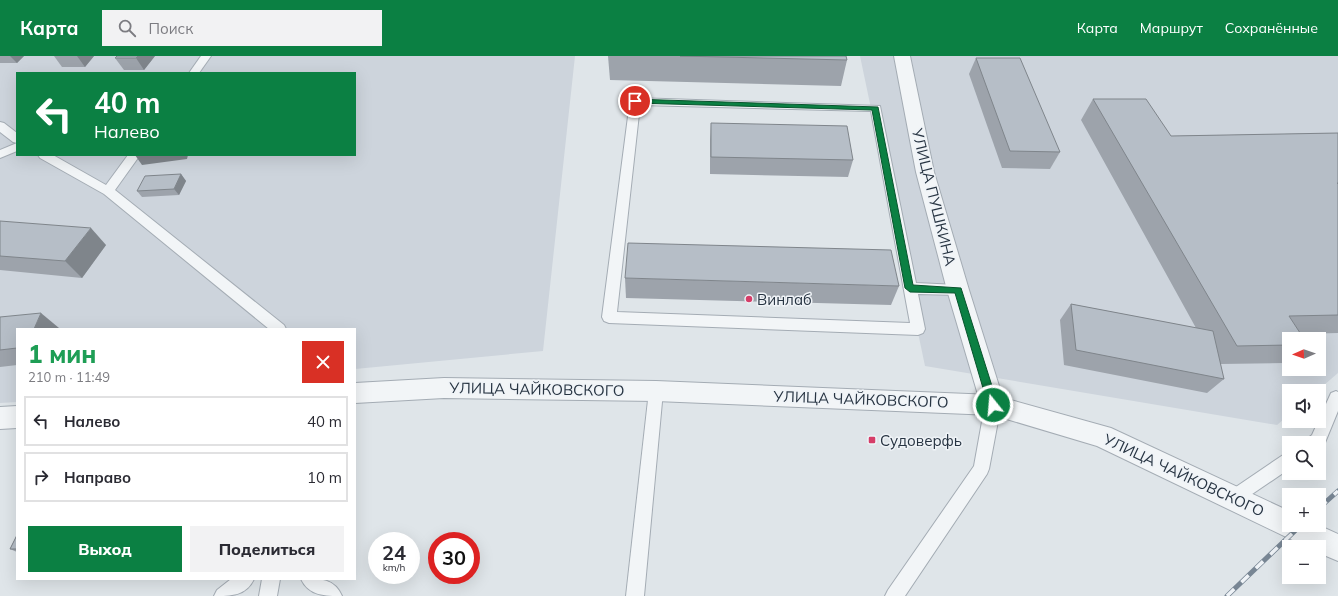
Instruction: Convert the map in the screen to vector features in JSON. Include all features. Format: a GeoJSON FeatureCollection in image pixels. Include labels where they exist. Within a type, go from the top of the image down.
{"type":"FeatureCollection","features":[{"type":"Feature","properties":{"kind":"street","name":"УЛИЦА ПУШКИНА"},"geometry":{"type":"LineString","coordinates":[[902,56],[925,172],[958,290],[993,405]]}},
{"type":"Feature","properties":{"kind":"street","name":"УЛИЦА ЧАЙКОВСКОГО"},"geometry":{"type":"LineString","coordinates":[[356,392],[444,388],[656,391],[993,405],[1102,436],[1338,548]]}},
{"type":"Feature","properties":{"kind":"street"},"geometry":{"type":"LineString","coordinates":[[0,418],[16,417]]}},
{"type":"Feature","properties":{"kind":"lane"},"geometry":{"type":"LineString","coordinates":[[195,72],[206,56]]}},
{"type":"Feature","properties":{"kind":"lane"},"geometry":{"type":"LineString","coordinates":[[635,101],[876,108],[904,258],[918,329],[609,317],[635,101]]}},
{"type":"Feature","properties":{"kind":"lane"},"geometry":{"type":"LineString","coordinates":[[0,126],[16,138]]}},
{"type":"Feature","properties":{"kind":"lane"},"geometry":{"type":"LineString","coordinates":[[0,154],[16,147]]}},
{"type":"Feature","properties":{"kind":"lane"},"geometry":{"type":"LineString","coordinates":[[46,156],[108,191],[278,328]]}},
{"type":"Feature","properties":{"kind":"lane"},"geometry":{"type":"LineString","coordinates":[[108,191],[133,156]]}},
{"type":"Feature","properties":{"kind":"lane"},"geometry":{"type":"LineString","coordinates":[[617,248],[633,249]]}},
{"type":"Feature","properties":{"kind":"lane"},"geometry":{"type":"LineString","coordinates":[[888,258],[904,258]]}},
{"type":"Feature","properties":{"kind":"lane"},"geometry":{"type":"LineString","coordinates":[[910,288],[958,290]]}},
{"type":"Feature","properties":{"kind":"lane"},"geometry":{"type":"LineString","coordinates":[[635,596],[656,391]]}},
{"type":"Feature","properties":{"kind":"lane"},"geometry":{"type":"LineString","coordinates":[[1320,436],[1336,398]]}},
{"type":"Feature","properties":{"kind":"lane"},"geometry":{"type":"LineString","coordinates":[[894,596],[981,469],[993,405]]}},
{"type":"Feature","properties":{"kind":"lane"},"geometry":{"type":"LineString","coordinates":[[1233,498],[1282,465]]}},
{"type":"Feature","properties":{"kind":"lane"},"geometry":{"type":"LineString","coordinates":[[223,596],[244,580]]}},
{"type":"Feature","properties":{"kind":"lane"},"geometry":{"type":"LineString","coordinates":[[268,596],[271,580]]}},
{"type":"Feature","properties":{"kind":"lane"},"geometry":{"type":"LineString","coordinates":[[311,580],[333,596]]}},
{"type":"Feature","properties":{"kind":"shaded area"},"geometry":{"type":"Polygon","coordinates":[[[0,56],[575,56],[543,351],[356,369],[356,328],[16,328],[16,402],[0,403],[0,56]]]}},
{"type":"Feature","properties":{"kind":"shaded area"},"geometry":{"type":"Polygon","coordinates":[[[860,56],[1338,56],[1338,373],[1325,384],[1282,384],[1282,421],[1277,425],[925,366],[860,56]]]}},
{"type":"Feature","properties":{"kind":"building"},"geometry":{"type":"Polygon","coordinates":[[[117,56],[138,56],[136,58],[115,58],[117,56]]]}},
{"type":"Feature","properties":{"kind":"building"},"geometry":{"type":"Polygon","coordinates":[[[680,56],[846,56],[847,60],[680,56]]]}},
{"type":"Feature","properties":{"kind":"building"},"geometry":{"type":"Polygon","coordinates":[[[976,58],[1020,58],[1060,152],[1010,151],[976,58]]]}},
{"type":"Feature","properties":{"kind":"building"},"geometry":{"type":"Polygon","coordinates":[[[1093,99],[1146,99],[1171,136],[1338,133],[1338,315],[1289,316],[1299,332],[1282,332],[1282,345],[1237,346],[1093,99]]]}},
{"type":"Feature","properties":{"kind":"building"},"geometry":{"type":"Polygon","coordinates":[[[711,123],[847,126],[853,160],[711,157],[711,123]]]}},
{"type":"Feature","properties":{"kind":"building"},"geometry":{"type":"Polygon","coordinates":[[[181,174],[174,189],[137,191],[145,176],[181,174]]]}},
{"type":"Feature","properties":{"kind":"building"},"geometry":{"type":"Polygon","coordinates":[[[0,221],[91,228],[65,261],[0,256],[0,221]]]}},
{"type":"Feature","properties":{"kind":"building"},"geometry":{"type":"Polygon","coordinates":[[[628,243],[891,250],[899,286],[625,278],[628,243]]]}},
{"type":"Feature","properties":{"kind":"building"},"geometry":{"type":"Polygon","coordinates":[[[1071,304],[1213,331],[1224,379],[1076,350],[1071,304]]]}},
{"type":"Feature","properties":{"kind":"building"},"geometry":{"type":"Polygon","coordinates":[[[41,313],[34,328],[16,328],[16,348],[0,350],[0,317],[41,313]]]}},
{"type":"Feature","properties":{"kind":"building"},"geometry":{"type":"Polygon","coordinates":[[[16,537],[16,549],[10,549],[16,537]]]}},
{"type":"Feature","properties":{"kind":"railway"},"geometry":{"type":"LineString","coordinates":[[1326,502],[1338,491]]}},
{"type":"Feature","properties":{"kind":"railway"},"geometry":{"type":"LineString","coordinates":[[1227,596],[1294,532]]}},
{"type":"Feature","properties":{"kind":"place","name":"Винлаб"},"geometry":{"type":"Point","coordinates":[749,299]}},
{"type":"Feature","properties":{"kind":"place","name":"Судоверфь"},"geometry":{"type":"Point","coordinates":[872,440]}},
{"type":"Feature","properties":{"kind":"route"},"geometry":{"type":"LineString","coordinates":[[635,101],[876,108],[910,288],[958,290],[993,405]]}}]}
